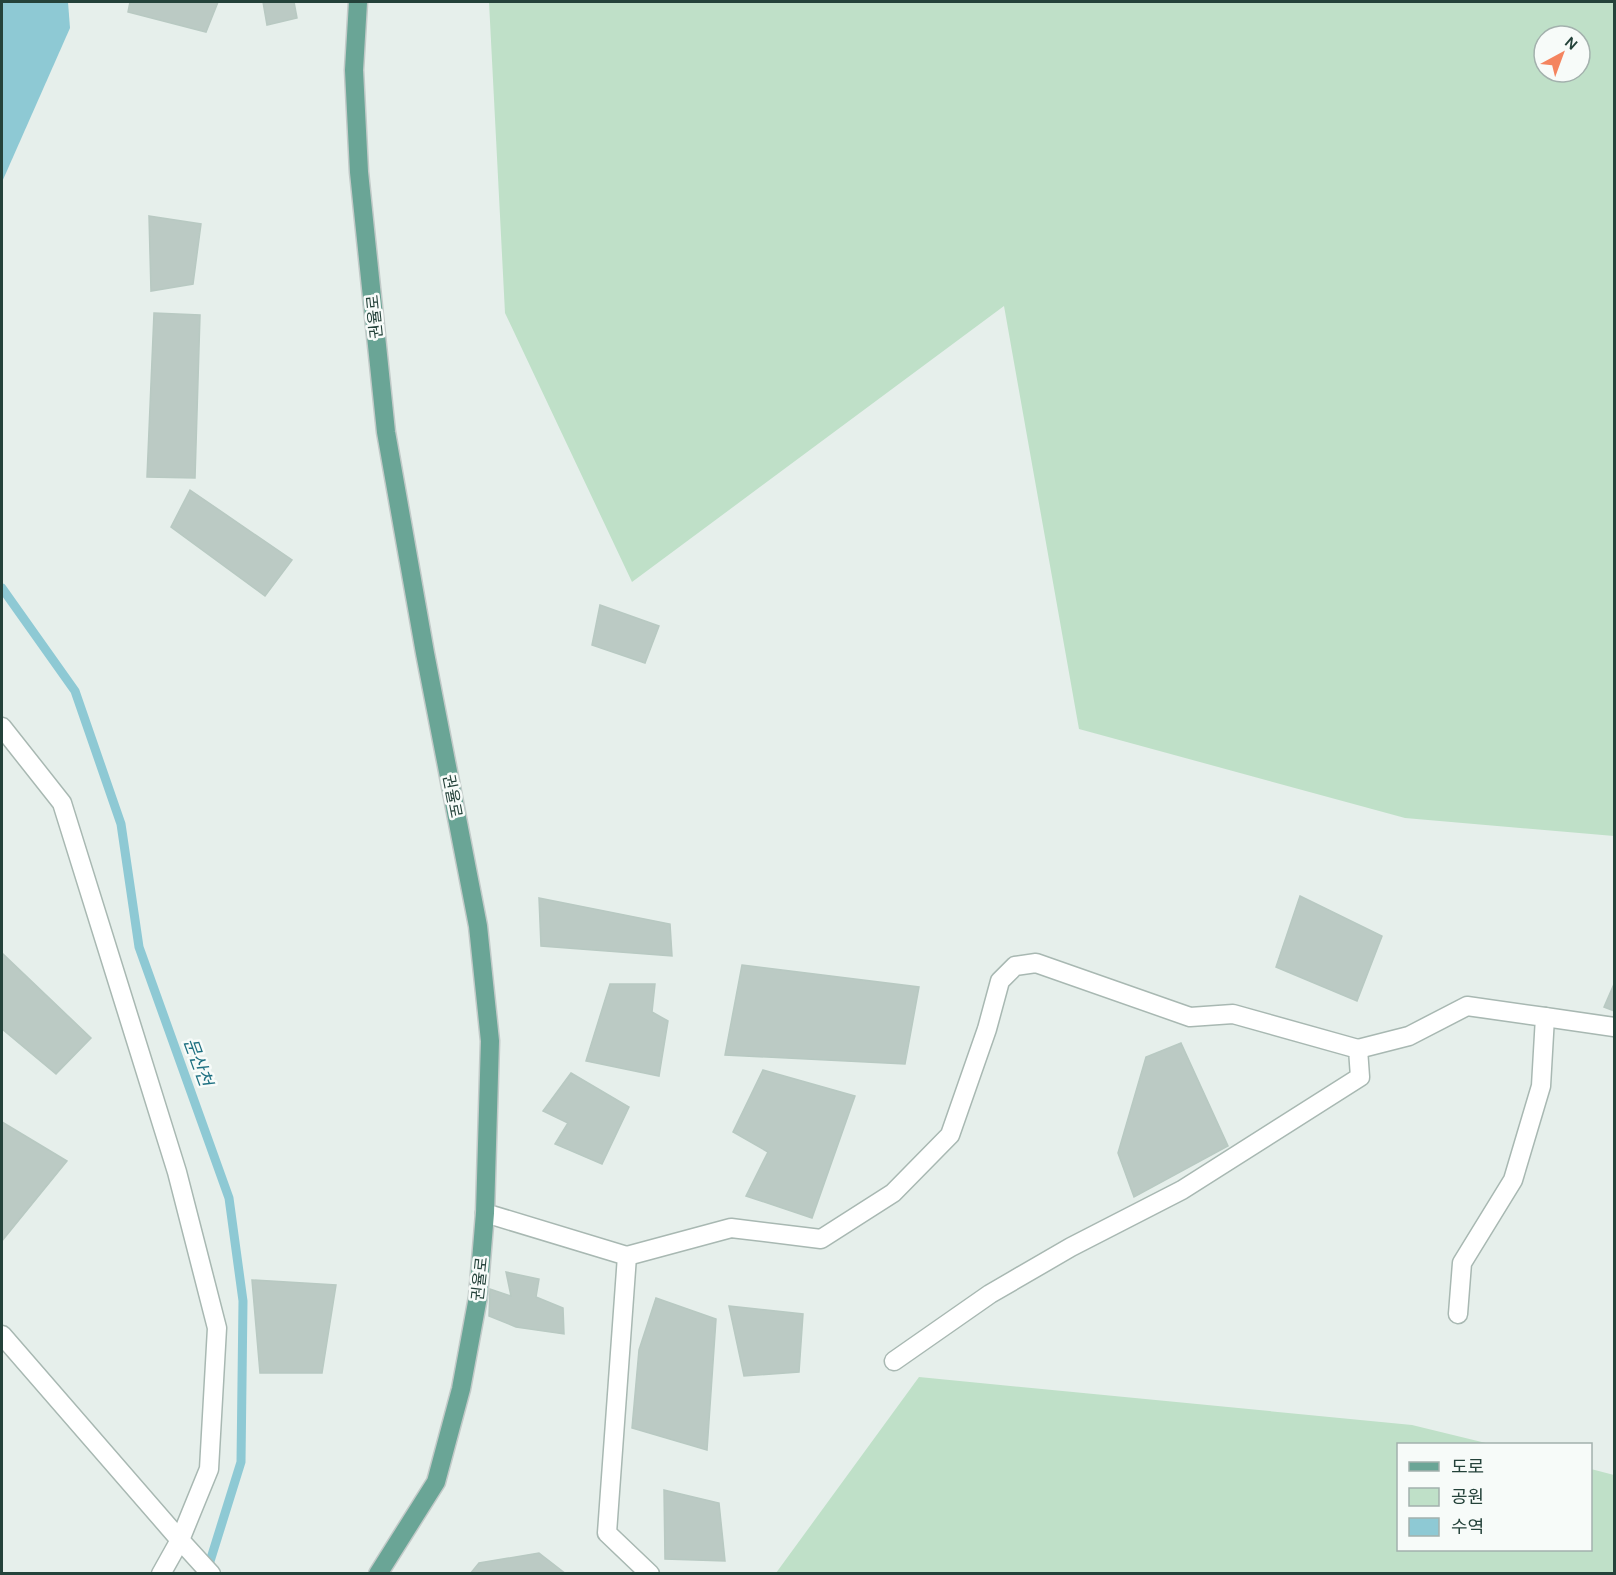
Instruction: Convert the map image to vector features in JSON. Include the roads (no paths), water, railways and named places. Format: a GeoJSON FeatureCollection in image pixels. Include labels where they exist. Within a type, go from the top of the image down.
{"type":"FeatureCollection","features":[{"type":"Feature","properties":{"kind":"main road","name":"권율로"},"geometry":{"type":"LineString","coordinates":[[358,2],[354,70],[359,172],[387,432],[480,949],[490,1041],[485,1213],[478,1297],[465,1366],[436,1482],[391,1557],[378,1574]]}},
{"type":"Feature","properties":{"kind":"street"},"geometry":{"type":"LineString","coordinates":[[2,727],[62,803],[177,1172],[217,1328],[209,1469],[180,1540],[161,1574]]}},
{"type":"Feature","properties":{"kind":"street"},"geometry":{"type":"LineString","coordinates":[[485,1213],[627,1256],[731,1228],[820,1239],[893,1193],[950,1135],[987,1029],[1000,981],[1015,966],[1036,963],[1190,1017],[1233,1014],[1358,1049],[1409,1036],[1467,1006],[1614,1027]]}},
{"type":"Feature","properties":{"kind":"street"},"geometry":{"type":"LineString","coordinates":[[1458,1314],[1462,1263],[1513,1180],[1538,1096],[1545,1017]]}},
{"type":"Feature","properties":{"kind":"street"},"geometry":{"type":"LineString","coordinates":[[894,1361],[990,1293],[1071,1247],[1182,1190],[1360,1077],[1358,1049]]}},
{"type":"Feature","properties":{"kind":"street"},"geometry":{"type":"LineString","coordinates":[[627,1256],[607,1533],[650,1574]]}},
{"type":"Feature","properties":{"kind":"street"},"geometry":{"type":"LineString","coordinates":[[2,1335],[211,1574]]}},
{"type":"Feature","properties":{"kind":"water"},"geometry":{"type":"Polygon","coordinates":[[[2,2],[68,2],[70,28],[2,182],[2,2]]]}},
{"type":"Feature","properties":{"kind":"waterway","name":"문산천"},"geometry":{"type":"LineString","coordinates":[[2,588],[75,691],[121,824],[139,947],[229,1198],[243,1301],[241,1462],[207,1571]]}}]}
